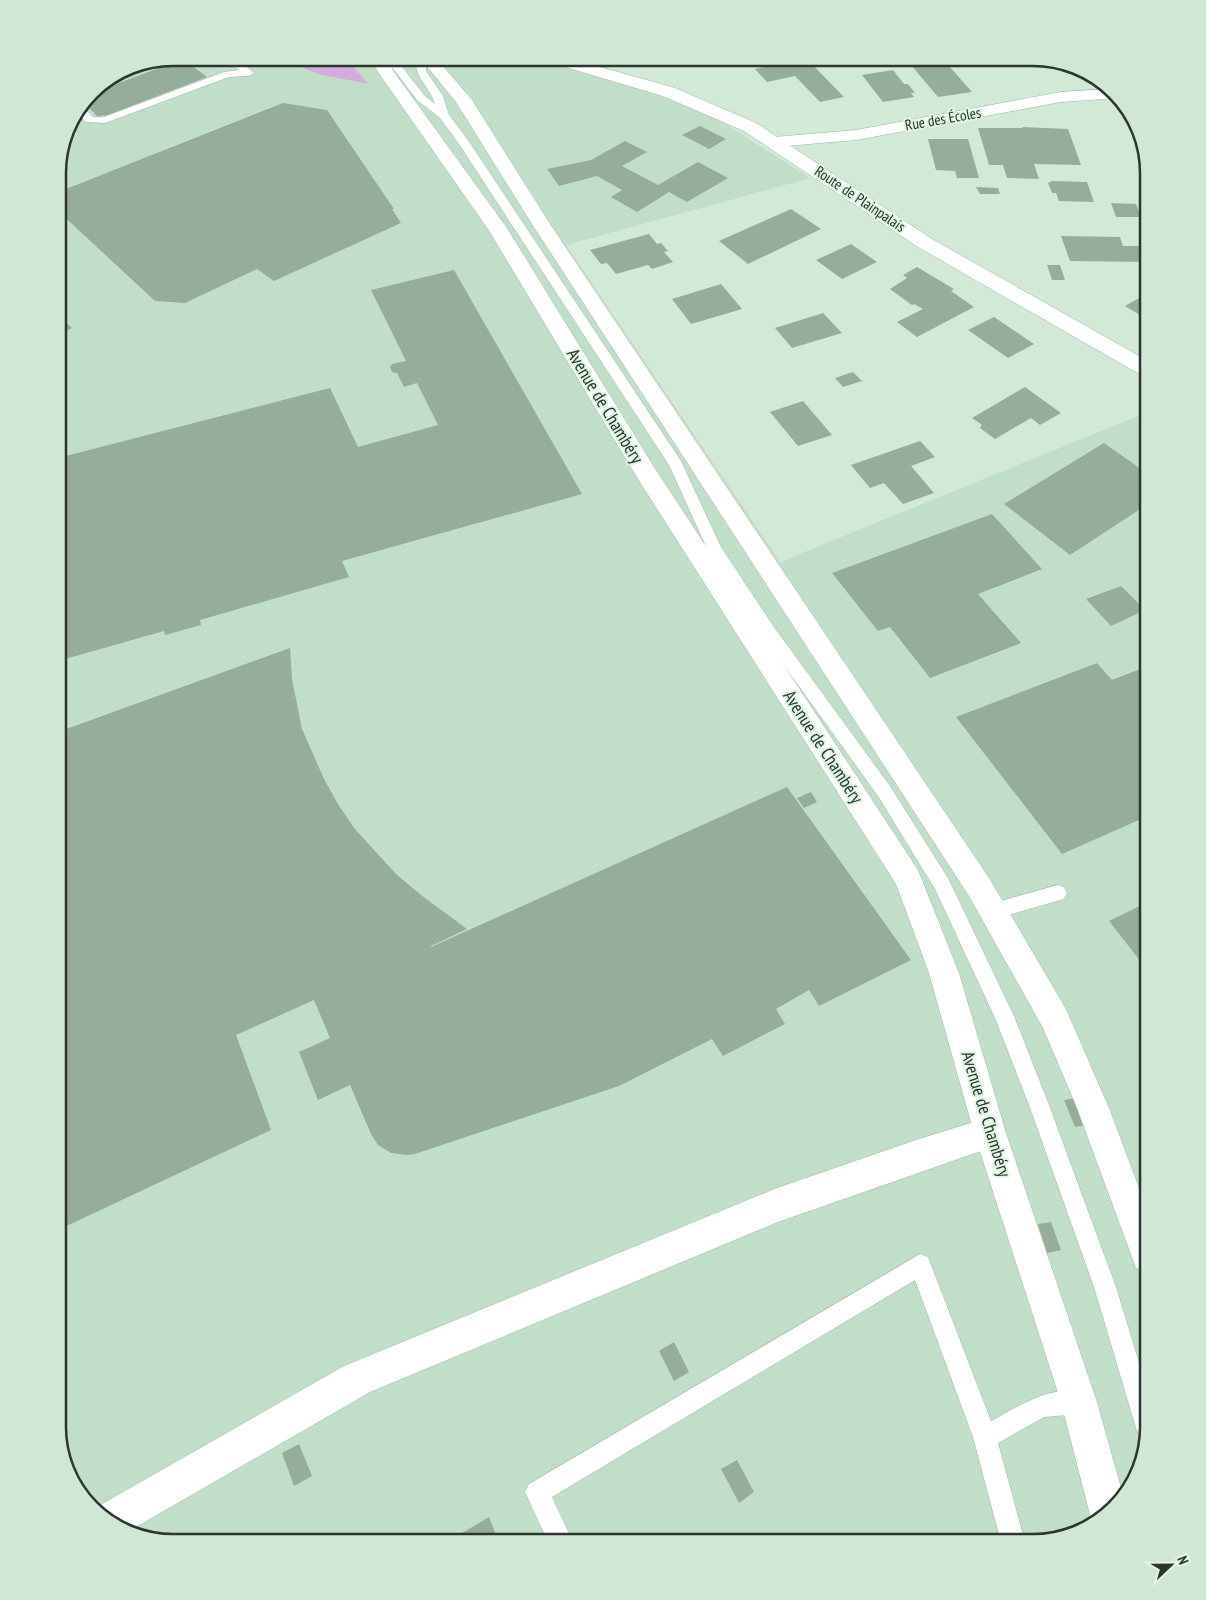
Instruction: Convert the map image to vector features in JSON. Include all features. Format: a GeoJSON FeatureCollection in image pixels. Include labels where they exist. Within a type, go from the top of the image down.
{"type":"FeatureCollection","features":[{"type":"Feature","properties":{"kind":"main road","name":"Avenue de Chambéry"},"geometry":{"type":"LineString","coordinates":[[383,66],[497,228],[646,473],[908,879],[944,973],[990,1133],[1079,1402],[1106,1504]]}},
{"type":"Feature","properties":{"kind":"main road"},"geometry":{"type":"LineString","coordinates":[[435,66],[463,100],[541,224],[994,911],[1055,1019],[1093,1108],[1140,1234]]}},
{"type":"Feature","properties":{"kind":"main road","name":"Route de Plainpalais"},"geometry":{"type":"LineString","coordinates":[[580,66],[633,81],[696,103],[750,127],[925,243],[1140,365]]}},
{"type":"Feature","properties":{"kind":"main road","name":"Rue des Écoles"},"geometry":{"type":"LineString","coordinates":[[774,142],[856,135],[1061,97],[1104,94]]}},
{"type":"Feature","properties":{"kind":"main road"},"geometry":{"type":"LineString","coordinates":[[116,1517],[357,1379],[777,1205],[919,1155],[990,1133]]}},
{"type":"Feature","properties":{"kind":"lane"},"geometry":{"type":"LineString","coordinates":[[84,114],[90,120],[105,120],[228,74],[250,73],[241,66]]}},
{"type":"Feature","properties":{"kind":"lane"},"geometry":{"type":"LineString","coordinates":[[395,66],[421,98],[444,116],[462,140],[676,464],[714,549],[768,631],[884,791],[942,884],[1004,1016],[1039,1104],[1105,1287],[1140,1402]]}},
{"type":"Feature","properties":{"kind":"lane"},"geometry":{"type":"LineString","coordinates":[[421,66],[421,71],[438,96],[444,116]]}},
{"type":"Feature","properties":{"kind":"lane"},"geometry":{"type":"LineString","coordinates":[[994,911],[1058,893]]}},
{"type":"Feature","properties":{"kind":"lane"},"geometry":{"type":"LineString","coordinates":[[557,1534],[537,1492],[920,1265],[985,1437],[1011,1534]]}},
{"type":"Feature","properties":{"kind":"lane"},"geometry":{"type":"LineString","coordinates":[[985,1437],[1042,1406],[1079,1402]]}},
{"type":"Feature","properties":{"kind":"shaded area"},"geometry":{"type":"Polygon","coordinates":[[[167,66],[581,66],[716,118],[810,178],[566,245],[780,562],[1140,415],[1140,1426],[1139,1440],[1132,1467],[1118,1492],[1092,1516],[1080,1523],[1060,1530],[1032,1534],[174,1534],[146,1530],[126,1523],[114,1516],[93,1497],[77,1474],[68,1447],[66,1433],[66,167],[74,133],[84,114],[108,88],[126,77],[153,68],[167,66]]]}},
{"type":"Feature","properties":{"kind":"shaded area"},"geometry":{"type":"Polygon","coordinates":[[[301,66],[353,66],[368,84],[328,76],[307,70],[301,66]]]}},
{"type":"Feature","properties":{"kind":"building"},"geometry":{"type":"Polygon","coordinates":[[[167,66],[192,66],[207,77],[98,117],[89,108],[111,86],[167,66]]]}},
{"type":"Feature","properties":{"kind":"building"},"geometry":{"type":"Polygon","coordinates":[[[769,66],[814,66],[844,97],[820,102],[795,76],[767,82],[755,69],[769,66]]]}},
{"type":"Feature","properties":{"kind":"building"},"geometry":{"type":"Polygon","coordinates":[[[912,66],[949,66],[972,92],[938,97],[912,66]]]}},
{"type":"Feature","properties":{"kind":"building"},"geometry":{"type":"Polygon","coordinates":[[[893,70],[904,84],[908,84],[915,93],[911,93],[914,97],[883,102],[862,75],[893,70]]]}},
{"type":"Feature","properties":{"kind":"building"},"geometry":{"type":"Polygon","coordinates":[[[283,103],[327,110],[394,209],[392,209],[401,223],[274,281],[257,269],[185,303],[155,301],[66,218],[66,189],[283,103]]]}},
{"type":"Feature","properties":{"kind":"building"},"geometry":{"type":"Polygon","coordinates":[[[700,126],[726,139],[709,149],[682,135],[700,126]]]}},
{"type":"Feature","properties":{"kind":"building"},"geometry":{"type":"Polygon","coordinates":[[[978,128],[1068,129],[1081,165],[1034,164],[1039,179],[1007,178],[1003,165],[989,165],[978,128]]]}},
{"type":"Feature","properties":{"kind":"building"},"geometry":{"type":"Polygon","coordinates":[[[928,139],[968,139],[979,178],[957,178],[955,171],[936,170],[928,139]]]}},
{"type":"Feature","properties":{"kind":"building"},"geometry":{"type":"Polygon","coordinates":[[[625,141],[647,152],[622,166],[658,185],[698,162],[728,178],[687,202],[669,192],[637,212],[611,197],[622,190],[597,176],[559,186],[547,169],[591,160],[625,141]]]}},
{"type":"Feature","properties":{"kind":"building"},"geometry":{"type":"Polygon","coordinates":[[[1052,181],[1087,182],[1094,202],[1059,201],[1056,193],[1052,193],[1048,183],[1052,181]]]}},
{"type":"Feature","properties":{"kind":"building"},"geometry":{"type":"Polygon","coordinates":[[[976,187],[998,188],[1000,194],[980,194],[976,187]]]}},
{"type":"Feature","properties":{"kind":"building"},"geometry":{"type":"Polygon","coordinates":[[[1111,203],[1136,204],[1140,214],[1140,217],[1116,217],[1111,203]]]}},
{"type":"Feature","properties":{"kind":"building"},"geometry":{"type":"Polygon","coordinates":[[[791,209],[821,229],[748,264],[719,241],[791,209]]]}},
{"type":"Feature","properties":{"kind":"building"},"geometry":{"type":"Polygon","coordinates":[[[649,234],[657,244],[661,243],[668,251],[664,252],[673,262],[652,269],[648,265],[616,274],[607,263],[601,264],[590,250],[649,234]]]}},
{"type":"Feature","properties":{"kind":"building"},"geometry":{"type":"Polygon","coordinates":[[[1061,236],[1120,237],[1123,246],[1140,246],[1140,262],[1070,261],[1061,236]]]}},
{"type":"Feature","properties":{"kind":"building"},"geometry":{"type":"Polygon","coordinates":[[[851,244],[877,262],[842,279],[816,260],[851,244]]]}},
{"type":"Feature","properties":{"kind":"building"},"geometry":{"type":"Polygon","coordinates":[[[1047,265],[1060,265],[1065,280],[1052,280],[1047,265]]]}},
{"type":"Feature","properties":{"kind":"building"},"geometry":{"type":"Polygon","coordinates":[[[917,267],[954,289],[951,291],[974,307],[917,337],[897,322],[923,309],[914,304],[912,305],[890,289],[907,278],[903,275],[917,267]]]}},
{"type":"Feature","properties":{"kind":"building"},"geometry":{"type":"Polygon","coordinates":[[[454,270],[582,494],[342,561],[349,577],[200,620],[201,625],[165,635],[164,631],[66,659],[66,456],[330,388],[358,447],[438,425],[417,383],[404,387],[397,373],[392,372],[390,367],[392,364],[406,361],[371,290],[454,270]]]}},
{"type":"Feature","properties":{"kind":"building"},"geometry":{"type":"Polygon","coordinates":[[[721,284],[742,309],[691,324],[672,299],[721,284]]]}},
{"type":"Feature","properties":{"kind":"building"},"geometry":{"type":"Polygon","coordinates":[[[1140,298],[1140,315],[1125,306],[1140,298]]]}},
{"type":"Feature","properties":{"kind":"building"},"geometry":{"type":"Polygon","coordinates":[[[823,313],[842,333],[792,348],[775,328],[823,313]]]}},
{"type":"Feature","properties":{"kind":"building"},"geometry":{"type":"Polygon","coordinates":[[[994,317],[1034,344],[1008,358],[968,330],[994,317]]]}},
{"type":"Feature","properties":{"kind":"building"},"geometry":{"type":"Polygon","coordinates":[[[66,322],[72,328],[66,331],[66,322]]]}},
{"type":"Feature","properties":{"kind":"building"},"geometry":{"type":"Polygon","coordinates":[[[853,372],[862,381],[843,387],[835,378],[853,372]]]}},
{"type":"Feature","properties":{"kind":"building"},"geometry":{"type":"Polygon","coordinates":[[[1025,387],[1061,413],[1040,425],[1031,418],[995,439],[980,428],[982,425],[972,418],[1025,387]]]}},
{"type":"Feature","properties":{"kind":"building"},"geometry":{"type":"Polygon","coordinates":[[[803,401],[832,435],[798,446],[770,412],[803,401]]]}},
{"type":"Feature","properties":{"kind":"building"},"geometry":{"type":"Polygon","coordinates":[[[920,441],[935,457],[911,466],[934,493],[903,504],[884,483],[870,488],[851,465],[920,441]]]}},
{"type":"Feature","properties":{"kind":"building"},"geometry":{"type":"Polygon","coordinates":[[[1104,443],[1140,468],[1140,509],[1070,555],[1004,504],[1104,443]]]}},
{"type":"Feature","properties":{"kind":"building"},"geometry":{"type":"Polygon","coordinates":[[[992,514],[1042,569],[978,594],[1021,643],[930,678],[890,627],[878,631],[832,573],[992,514]]]}},
{"type":"Feature","properties":{"kind":"building"},"geometry":{"type":"Polygon","coordinates":[[[1121,586],[1140,605],[1140,612],[1111,626],[1086,599],[1121,586]]]}},
{"type":"Feature","properties":{"kind":"building"},"geometry":{"type":"Polygon","coordinates":[[[290,648],[292,679],[302,729],[324,779],[338,804],[354,828],[396,874],[467,929],[431,947],[787,787],[911,960],[819,1006],[809,990],[776,1009],[785,1024],[723,1056],[712,1039],[619,1086],[415,1154],[406,1155],[391,1153],[378,1145],[371,1134],[350,1085],[318,1100],[299,1052],[330,1038],[314,1000],[236,1035],[271,1130],[66,1226],[66,729],[290,648]]]}},
{"type":"Feature","properties":{"kind":"building"},"geometry":{"type":"Polygon","coordinates":[[[1097,663],[1112,680],[1140,669],[1140,820],[1062,854],[956,717],[1097,663]]]}},
{"type":"Feature","properties":{"kind":"building"},"geometry":{"type":"Polygon","coordinates":[[[811,792],[817,802],[804,808],[797,798],[811,792]]]}},
{"type":"Feature","properties":{"kind":"building"},"geometry":{"type":"Polygon","coordinates":[[[1140,906],[1140,961],[1109,921],[1140,906]]]}},
{"type":"Feature","properties":{"kind":"building"},"geometry":{"type":"Polygon","coordinates":[[[1076,1098],[1087,1125],[1075,1127],[1064,1100],[1076,1098]]]}},
{"type":"Feature","properties":{"kind":"building"},"geometry":{"type":"Polygon","coordinates":[[[1051,1222],[1061,1250],[1047,1253],[1038,1224],[1051,1222]]]}},
{"type":"Feature","properties":{"kind":"building"},"geometry":{"type":"Polygon","coordinates":[[[674,1342],[689,1372],[674,1381],[659,1351],[674,1342]]]}},
{"type":"Feature","properties":{"kind":"building"},"geometry":{"type":"Polygon","coordinates":[[[299,1444],[312,1476],[294,1486],[282,1453],[299,1444]]]}},
{"type":"Feature","properties":{"kind":"building"},"geometry":{"type":"Polygon","coordinates":[[[737,1460],[754,1492],[739,1503],[721,1469],[737,1460]]]}},
{"type":"Feature","properties":{"kind":"building"},"geometry":{"type":"Polygon","coordinates":[[[489,1517],[496,1534],[460,1534],[489,1517]]]}}]}
